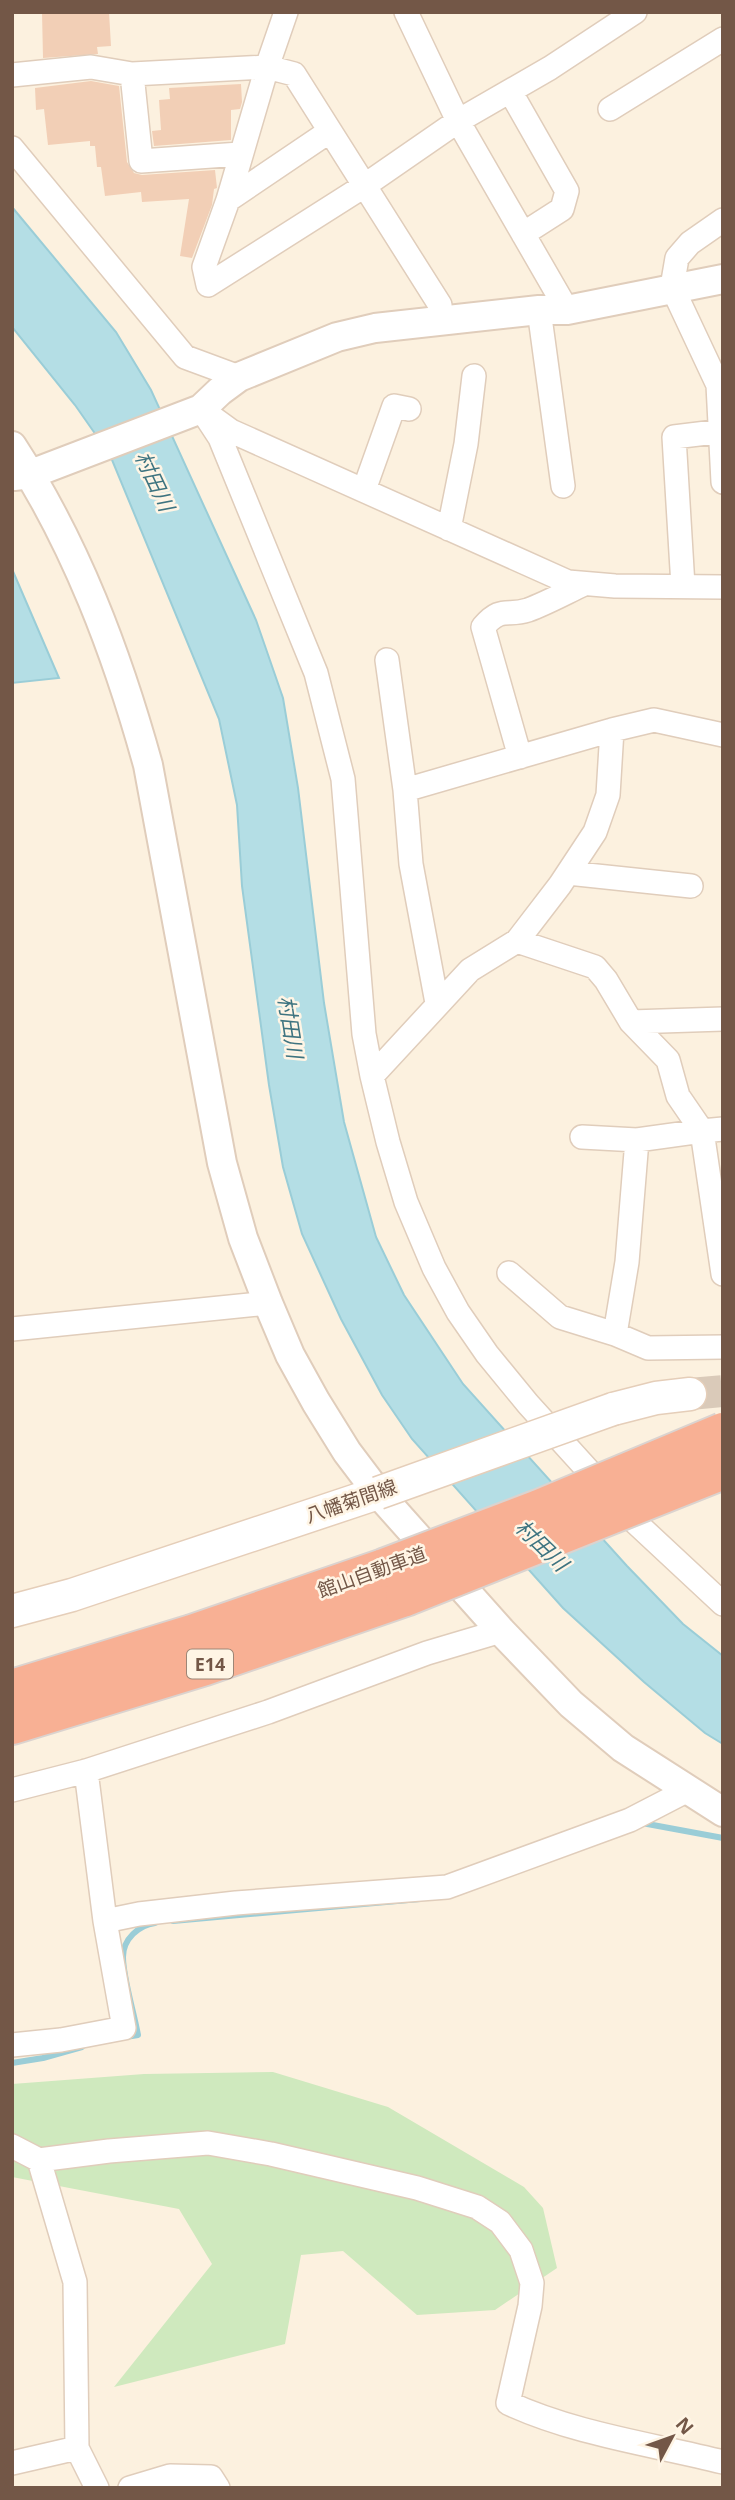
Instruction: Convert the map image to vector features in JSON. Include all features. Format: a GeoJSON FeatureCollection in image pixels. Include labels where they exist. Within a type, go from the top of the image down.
{"type":"FeatureCollection","features":[{"type":"Feature","properties":{"kind":"highway","name":"館山自動車道"},"geometry":{"type":"LineString","coordinates":[[12,1725],[205,1666],[395,1582],[539,1509],[723,1432]]}},
{"type":"Feature","properties":{"kind":"highway","name":"館山自動車道"},"geometry":{"type":"LineString","coordinates":[[12,1689],[179,1638],[395,1582],[672,1492],[723,1470]]}},
{"type":"Feature","properties":{"kind":"main road","name":"八幡菊間線"},"geometry":{"type":"LineString","coordinates":[[12,1611],[72,1595],[378,1493],[613,1409],[656,1398],[690,1394]]}},
{"type":"Feature","properties":{"kind":"street"},"geometry":{"type":"LineString","coordinates":[[286,12],[228,200],[204,267],[208,285],[364,186],[458,121],[550,68],[635,12]]}},
{"type":"Feature","properties":{"kind":"street"},"geometry":{"type":"LineString","coordinates":[[406,12],[458,121],[523,234],[553,310],[563,486]]}},
{"type":"Feature","properties":{"kind":"street"},"geometry":{"type":"LineString","coordinates":[[610,109],[723,39]]}},
{"type":"Feature","properties":{"kind":"street"},"geometry":{"type":"LineString","coordinates":[[12,75],[92,67],[132,74],[267,67],[294,74],[440,305],[440,322]]}},
{"type":"Feature","properties":{"kind":"street"},"geometry":{"type":"LineString","coordinates":[[132,74],[141,161],[240,154]]}},
{"type":"Feature","properties":{"kind":"street"},"geometry":{"type":"LineString","coordinates":[[510,91],[567,191],[562,209],[523,234]]}},
{"type":"Feature","properties":{"kind":"street"},"geometry":{"type":"LineString","coordinates":[[228,200],[330,131]]}},
{"type":"Feature","properties":{"kind":"street"},"geometry":{"type":"LineString","coordinates":[[12,148],[185,356],[239,377]]}},
{"type":"Feature","properties":{"kind":"street"},"geometry":{"type":"LineString","coordinates":[[723,220],[690,243],[677,258],[672,287],[718,385],[723,482]]}},
{"type":"Feature","properties":{"kind":"street"},"geometry":{"type":"LineString","coordinates":[[21,475],[201,410],[239,377],[337,337],[375,328],[553,310],[723,279]]}},
{"type":"Feature","properties":{"kind":"street"},"geometry":{"type":"LineString","coordinates":[[449,529],[466,444],[474,376]]}},
{"type":"Feature","properties":{"kind":"street"},"geometry":{"type":"LineString","coordinates":[[364,490],[394,406],[409,409]]}},
{"type":"Feature","properties":{"kind":"street"},"geometry":{"type":"LineString","coordinates":[[201,410],[231,431],[568,582],[723,587]]}},
{"type":"Feature","properties":{"kind":"street"},"geometry":{"type":"LineString","coordinates":[[201,410],[220,438],[316,673],[343,779],[364,1034],[388,1142],[406,1202],[458,1312],[487,1354],[626,1513],[723,1604]]}},
{"type":"Feature","properties":{"kind":"street"},"geometry":{"type":"LineString","coordinates":[[683,586],[674,437],[721,431]]}},
{"type":"Feature","properties":{"kind":"street"},"geometry":{"type":"LineString","coordinates":[[12,446],[21,475],[71,552],[118,663],[134,715],[148,765],[222,1163],[243,1238],[290,1354],[347,1452],[378,1493],[501,1631],[571,1704],[623,1748],[723,1812]]}},
{"type":"Feature","properties":{"kind":"street"},"geometry":{"type":"LineString","coordinates":[[520,757],[483,627],[492,617],[506,611],[524,611],[584,584]]}},
{"type":"Feature","properties":{"kind":"street"},"geometry":{"type":"LineString","coordinates":[[387,660],[405,790],[411,864],[438,1003]]}},
{"type":"Feature","properties":{"kind":"street"},"geometry":{"type":"LineString","coordinates":[[405,790],[654,720],[723,735]]}},
{"type":"Feature","properties":{"kind":"street"},"geometry":{"type":"LineString","coordinates":[[372,1076],[470,970],[517,941],[568,873],[595,832],[608,795],[612,730]]}},
{"type":"Feature","properties":{"kind":"street"},"geometry":{"type":"LineString","coordinates":[[568,873],[691,886]]}},
{"type":"Feature","properties":{"kind":"street"},"geometry":{"type":"LineString","coordinates":[[517,941],[595,967],[606,979],[631,1022],[668,1060],[678,1096],[712,1130],[723,1274]]}},
{"type":"Feature","properties":{"kind":"street"},"geometry":{"type":"LineString","coordinates":[[631,1022],[723,1019]]}},
{"type":"Feature","properties":{"kind":"street"},"geometry":{"type":"LineString","coordinates":[[582,1137],[637,1140],[712,1130]]}},
{"type":"Feature","properties":{"kind":"street"},"geometry":{"type":"LineString","coordinates":[[615,1334],[627,1262],[637,1140]]}},
{"type":"Feature","properties":{"kind":"street"},"geometry":{"type":"LineString","coordinates":[[509,1273],[560,1317],[615,1334],[648,1348],[723,1347]]}},
{"type":"Feature","properties":{"kind":"street"},"geometry":{"type":"LineString","coordinates":[[12,1329],[268,1303]]}},
{"type":"Feature","properties":{"kind":"street"},"geometry":{"type":"LineString","coordinates":[[12,1790],[86,1770],[268,1712],[427,1653],[501,1631]]}},
{"type":"Feature","properties":{"kind":"street"},"geometry":{"type":"LineString","coordinates":[[12,2045],[61,2040],[124,2028],[105,1922],[86,1770]]}},
{"type":"Feature","properties":{"kind":"street"},"geometry":{"type":"LineString","coordinates":[[105,1922],[139,1914],[236,1903],[447,1887],[630,1820],[688,1790]]}},
{"type":"Feature","properties":{"kind":"street"},"geometry":{"type":"LineString","coordinates":[[12,2146],[38,2160],[208,2143],[271,2154],[417,2188],[477,2207],[500,2222],[521,2250],[532,2283],[530,2306],[508,2403],[532,2414],[602,2435],[723,2462]]}},
{"type":"Feature","properties":{"kind":"street"},"geometry":{"type":"LineString","coordinates":[[38,2160],[75,2282],[77,2448],[97,2488]]}},
{"type":"Feature","properties":{"kind":"street"},"geometry":{"type":"LineString","coordinates":[[12,2463],[77,2448]]}},
{"type":"Feature","properties":{"kind":"street"},"geometry":{"type":"LineString","coordinates":[[130,2488],[170,2476],[211,2477],[218,2488]]}},
{"type":"Feature","properties":{"kind":"green space"},"geometry":{"type":"Polygon","coordinates":[[[273,2072],[388,2107],[524,2187],[543,2208],[557,2268],[495,2310],[417,2315],[343,2251],[301,2255],[285,2344],[114,2387],[212,2264],[179,2209],[12,2177],[12,2084],[144,2074],[273,2072]]]}},
{"type":"Feature","properties":{"kind":"water","name":"村田川"},"geometry":{"type":"Polygon","coordinates":[[[12,207],[116,332],[151,390],[256,620],[283,698],[298,788],[324,1003],[344,1122],[376,1237],[404,1295],[463,1384],[627,1566],[683,1624],[723,1656],[723,1744],[705,1733],[644,1682],[563,1608],[412,1439],[382,1395],[341,1319],[302,1234],[283,1167],[242,886],[237,805],[219,719],[110,455],[75,405],[12,327],[12,207]]]}},
{"type":"Feature","properties":{"kind":"water"},"geometry":{"type":"Polygon","coordinates":[[[12,569],[59,678],[12,683],[12,569]]]}},
{"type":"Feature","properties":{"kind":"building"},"geometry":{"type":"Polygon","coordinates":[[[42,12],[109,12],[111,46],[97,47],[98,54],[43,58],[42,12]]]}},
{"type":"Feature","properties":{"kind":"building"},"geometry":{"type":"Polygon","coordinates":[[[91,81],[119,86],[127,162],[134,173],[142,175],[215,170],[217,188],[214,189],[212,205],[192,258],[180,256],[189,199],[142,202],[141,192],[105,196],[101,167],[97,167],[95,146],[90,146],[90,141],[48,145],[44,109],[36,110],[35,88],[91,81]]]}},
{"type":"Feature","properties":{"kind":"building"},"geometry":{"type":"Polygon","coordinates":[[[241,84],[240,109],[231,110],[231,140],[154,146],[152,131],[161,130],[159,100],[170,99],[169,88],[241,84]]]}},
{"type":"Feature","properties":{"kind":"waterway"},"geometry":{"type":"LineString","coordinates":[[642,1823],[723,1838]]}},
{"type":"Feature","properties":{"kind":"waterway"},"geometry":{"type":"LineString","coordinates":[[173,1921],[420,1899]]}},
{"type":"Feature","properties":{"kind":"waterway"},"geometry":{"type":"LineString","coordinates":[[126,2037],[138,2035],[125,1975],[124,1950],[133,1934],[155,1923]]}},
{"type":"Feature","properties":{"kind":"waterway"},"geometry":{"type":"LineString","coordinates":[[12,2063],[82,2047]]}},
{"type":"Feature","properties":{"kind":"tunnel"},"geometry":{"type":"LineString","coordinates":[[690,1394],[723,1391]]}}]}
